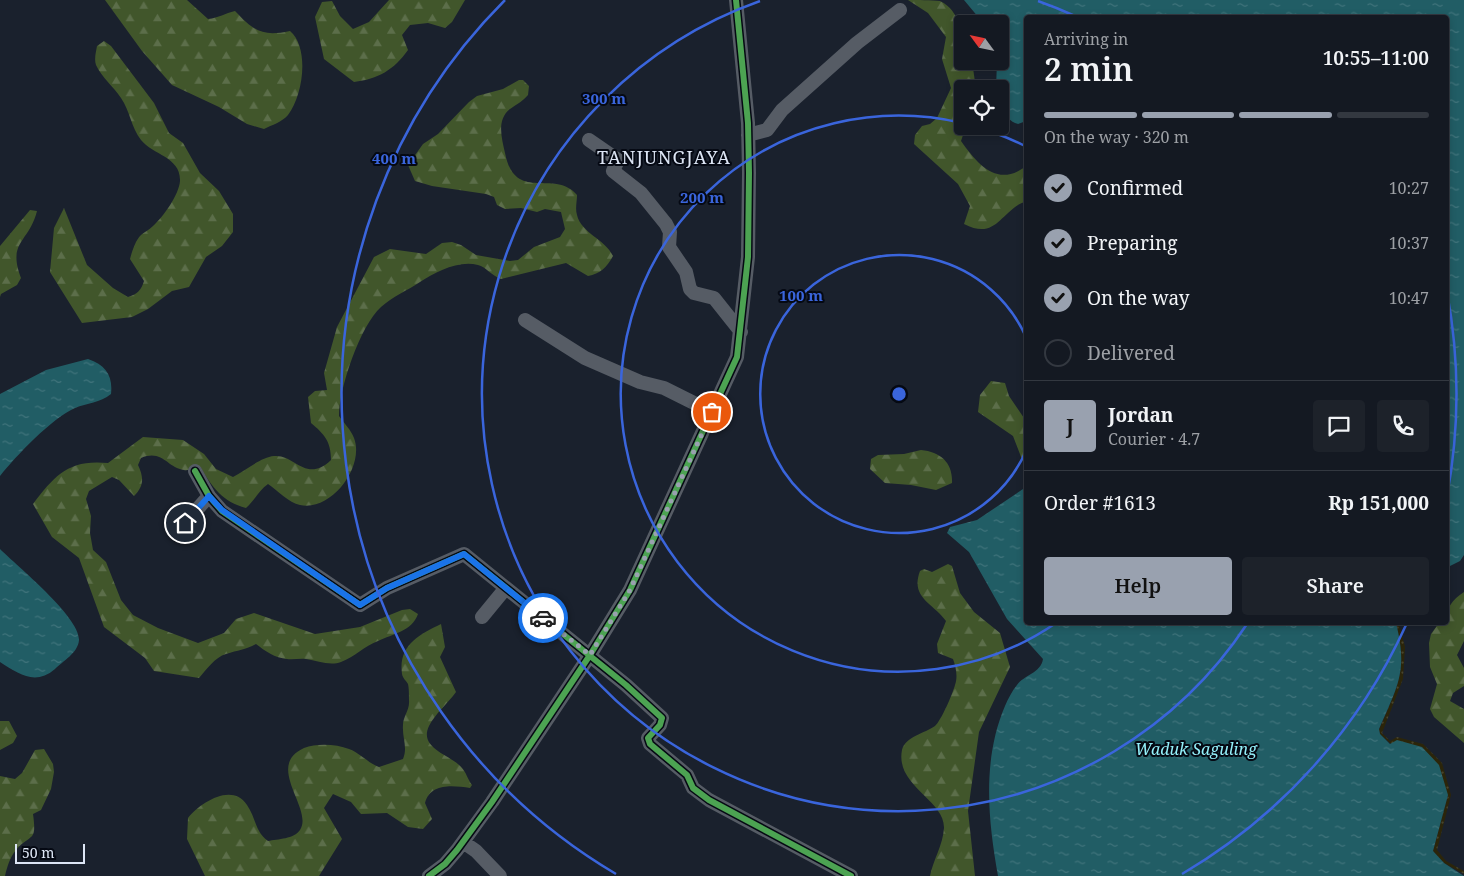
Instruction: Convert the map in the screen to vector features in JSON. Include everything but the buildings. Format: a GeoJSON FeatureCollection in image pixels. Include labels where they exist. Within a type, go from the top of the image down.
{"type":"FeatureCollection","features":[{"type":"Feature","properties":{"kind":"street"},"geometry":{"type":"LineString","coordinates":[[429,876],[445,864],[463,842],[590,655],[630,590],[737,356],[748,258],[748,135],[736,0]]}},
{"type":"Feature","properties":{"kind":"street"},"geometry":{"type":"LineString","coordinates":[[748,135],[767,130],[782,110],[850,49],[900,10]]}},
{"type":"Feature","properties":{"kind":"street"},"geometry":{"type":"LineString","coordinates":[[589,140],[618,160],[613,171],[642,193],[666,224],[670,232],[669,247],[686,272],[690,289],[694,293],[714,298],[741,332]]}},
{"type":"Feature","properties":{"kind":"street"},"geometry":{"type":"LineString","coordinates":[[524,320],[585,358],[640,382],[664,388],[712,412]]}},
{"type":"Feature","properties":{"kind":"street"},"geometry":{"type":"LineString","coordinates":[[195,471],[209,496],[222,510],[360,605],[387,588],[464,554],[488,572],[505,589],[590,655],[662,718],[660,725],[648,738],[650,744],[687,775],[693,788],[709,800],[851,876]]}},
{"type":"Feature","properties":{"kind":"street"},"geometry":{"type":"LineString","coordinates":[[185,523],[209,496]]}},
{"type":"Feature","properties":{"kind":"street"},"geometry":{"type":"LineString","coordinates":[[482,617],[505,589]]}},
{"type":"Feature","properties":{"kind":"street"},"geometry":{"type":"LineString","coordinates":[[463,842],[476,851],[500,876]]}},
{"type":"Feature","properties":{"kind":"green space"},"geometry":{"type":"Polygon","coordinates":[[[105,0],[187,0],[208,19],[235,11],[253,28],[259,31],[280,33],[290,31],[296,39],[302,60],[300,85],[293,107],[283,120],[264,129],[247,124],[219,107],[172,85],[142,51],[105,0]]]}},
{"type":"Feature","properties":{"kind":"green space"},"geometry":{"type":"Polygon","coordinates":[[[389,0],[465,0],[452,22],[445,28],[428,23],[410,25],[402,35],[408,50],[403,57],[378,76],[354,82],[324,59],[315,17],[322,2],[332,1],[340,16],[353,29],[369,22],[389,0]]]}},
{"type":"Feature","properties":{"kind":"green space"},"geometry":{"type":"Polygon","coordinates":[[[908,0],[940,1],[948,6],[955,15],[954,70],[973,70],[975,80],[954,80],[954,135],[963,135],[961,141],[974,158],[989,171],[1006,175],[1024,167],[1024,202],[1010,211],[998,223],[984,229],[964,224],[970,206],[958,184],[914,144],[915,135],[922,126],[930,124],[937,118],[951,88],[942,59],[946,37],[928,13],[908,0]]]}},
{"type":"Feature","properties":{"kind":"green space"},"geometry":{"type":"Polygon","coordinates":[[[104,41],[111,46],[154,103],[169,133],[183,143],[200,173],[219,191],[233,214],[233,232],[222,246],[206,257],[189,287],[172,291],[148,309],[132,317],[82,323],[50,272],[54,228],[64,208],[87,265],[113,288],[128,297],[139,291],[144,281],[130,259],[135,243],[166,211],[177,193],[180,181],[179,173],[171,161],[141,140],[124,103],[96,65],[97,46],[104,41]]]}},
{"type":"Feature","properties":{"kind":"green space"},"geometry":{"type":"Polygon","coordinates":[[[519,80],[523,80],[529,86],[528,95],[506,113],[501,124],[505,153],[510,168],[517,177],[526,182],[557,184],[568,188],[577,195],[576,210],[579,221],[583,227],[605,245],[613,256],[606,267],[596,274],[588,276],[566,263],[501,279],[481,266],[463,264],[433,274],[385,303],[373,316],[358,342],[347,374],[340,404],[339,416],[354,438],[356,449],[355,462],[343,485],[334,495],[323,502],[312,505],[296,504],[268,484],[246,508],[231,502],[219,493],[201,468],[178,469],[160,457],[155,456],[141,458],[138,465],[142,482],[140,489],[134,496],[119,480],[112,477],[89,491],[86,499],[91,516],[90,533],[93,550],[106,562],[121,600],[133,615],[158,628],[198,643],[224,633],[236,619],[254,613],[315,634],[360,627],[402,610],[410,609],[418,614],[415,620],[407,628],[373,643],[351,657],[337,663],[278,657],[256,644],[218,658],[199,678],[154,671],[145,658],[104,627],[79,558],[52,537],[33,504],[56,477],[64,471],[94,462],[108,463],[143,437],[183,440],[204,454],[216,469],[233,477],[258,462],[274,456],[288,459],[308,469],[322,467],[331,460],[330,448],[326,438],[311,423],[308,397],[315,391],[327,390],[324,373],[337,327],[374,257],[390,249],[426,254],[442,243],[452,242],[461,245],[476,255],[510,261],[518,260],[534,247],[560,237],[565,229],[561,212],[545,209],[537,212],[521,208],[505,209],[497,205],[494,197],[486,194],[432,186],[415,181],[408,165],[423,144],[438,134],[469,102],[477,96],[503,89],[519,80]]]}},
{"type":"Feature","properties":{"kind":"green space"},"geometry":{"type":"Polygon","coordinates":[[[30,210],[37,211],[16,256],[21,278],[17,285],[1,294],[0,297],[0,246],[30,210]]]}},
{"type":"Feature","properties":{"kind":"green space"},"geometry":{"type":"Polygon","coordinates":[[[991,381],[1005,383],[1009,396],[1024,418],[1024,462],[1013,436],[978,412],[980,395],[991,381]]]}},
{"type":"Feature","properties":{"kind":"green space"},"geometry":{"type":"Polygon","coordinates":[[[921,450],[940,456],[948,464],[952,483],[936,490],[911,485],[885,483],[870,469],[871,459],[878,455],[904,454],[921,450]]]}},
{"type":"Feature","properties":{"kind":"green space"},"geometry":{"type":"Polygon","coordinates":[[[948,564],[952,566],[960,593],[974,612],[1000,633],[1010,667],[979,732],[968,811],[975,876],[930,876],[943,834],[942,818],[937,809],[912,783],[902,763],[902,750],[907,742],[938,723],[956,682],[953,659],[938,653],[937,644],[946,621],[924,599],[918,588],[920,571],[924,569],[932,572],[948,564]]]}},
{"type":"Feature","properties":{"kind":"green space"},"geometry":{"type":"Polygon","coordinates":[[[1464,592],[1464,641],[1457,655],[1464,668],[1464,686],[1453,693],[1450,701],[1464,709],[1464,743],[1434,717],[1430,709],[1437,684],[1430,667],[1429,643],[1431,634],[1438,625],[1449,625],[1449,608],[1456,598],[1464,592]]]}},
{"type":"Feature","properties":{"kind":"green space"},"geometry":{"type":"Polygon","coordinates":[[[441,624],[445,647],[440,657],[456,692],[429,726],[428,740],[438,751],[457,763],[472,785],[470,788],[450,786],[438,788],[432,792],[425,803],[432,819],[423,829],[408,827],[387,813],[361,814],[351,802],[333,794],[324,808],[342,839],[319,876],[205,876],[187,839],[188,818],[208,801],[225,795],[241,798],[250,810],[260,833],[268,841],[286,838],[300,830],[303,821],[292,788],[288,765],[293,756],[304,748],[321,745],[344,747],[379,767],[403,759],[405,750],[403,722],[408,710],[409,692],[408,684],[402,674],[403,656],[417,637],[441,624]]]}},
{"type":"Feature","properties":{"kind":"green space"},"geometry":{"type":"Polygon","coordinates":[[[0,721],[9,721],[17,736],[13,743],[0,750],[0,721]]]}},
{"type":"Feature","properties":{"kind":"green space"},"geometry":{"type":"Polygon","coordinates":[[[44,749],[53,764],[54,772],[51,789],[41,810],[33,814],[34,829],[32,836],[14,853],[5,876],[0,876],[0,776],[15,779],[22,773],[35,750],[44,749]]]}},
{"type":"Feature","properties":{"kind":"sand"},"geometry":{"type":"Polygon","coordinates":[[[1396,625],[1400,625],[1405,647],[1403,679],[1382,733],[1390,741],[1397,737],[1423,744],[1442,763],[1451,795],[1437,850],[1446,861],[1464,871],[1464,874],[1444,863],[1433,851],[1448,795],[1380,734],[1379,730],[1399,678],[1401,654],[1396,625]]]}},
{"type":"Feature","properties":{"kind":"water"},"geometry":{"type":"Polygon","coordinates":[[[964,0],[1464,0],[1464,555],[1460,561],[1449,566],[1449,15],[1024,15],[1024,122],[1018,124],[1009,119],[1009,80],[996,80],[997,70],[1009,70],[1009,15],[976,15],[964,0]]]}},
{"type":"Feature","properties":{"kind":"water"},"geometry":{"type":"Polygon","coordinates":[[[88,359],[99,364],[107,372],[111,382],[111,394],[98,401],[75,408],[56,420],[15,458],[0,476],[0,394],[46,370],[88,359]]]}},
{"type":"Feature","properties":{"kind":"water","name":"Waduk Saguling"},"geometry":{"type":"Polygon","coordinates":[[[1024,488],[1024,625],[1396,625],[1401,666],[1396,689],[1379,729],[1380,734],[1390,744],[1397,740],[1422,747],[1439,765],[1448,795],[1433,851],[1444,863],[1464,876],[998,876],[989,790],[993,747],[1010,695],[1020,682],[1039,668],[1043,659],[1007,619],[969,552],[947,533],[950,527],[977,520],[1024,488]]]}},
{"type":"Feature","properties":{"kind":"water"},"geometry":{"type":"Polygon","coordinates":[[[0,549],[46,592],[77,630],[79,640],[73,653],[55,669],[41,677],[20,674],[0,662],[0,549]]]}},
{"type":"Feature","properties":{"kind":"cycle path"},"geometry":{"type":"LineString","coordinates":[[429,876],[445,864],[457,850],[492,802],[590,655],[630,590],[737,357],[748,257],[749,173],[748,123],[736,0]]}},
{"type":"Feature","properties":{"kind":"cycle path"},"geometry":{"type":"LineString","coordinates":[[195,471],[209,496],[222,511],[360,605],[387,588],[464,554],[626,685],[662,718],[660,725],[648,738],[650,744],[687,775],[693,788],[709,800],[851,876]]}},
{"type":"Feature","properties":{"kind":"way so far"},"geometry":{"type":"LineString","coordinates":[[543,618],[590,655],[630,590],[712,412]]}},
{"type":"Feature","properties":{"kind":"district","name":"TANJUNGJAYA"},"geometry":{"type":"Point","coordinates":[664,158]}},
{"type":"Feature","properties":{"kind":"route"},"geometry":{"type":"LineString","coordinates":[[185,523],[209,496],[236,521],[266,539],[360,605],[387,588],[464,554],[543,618]]}}]}
